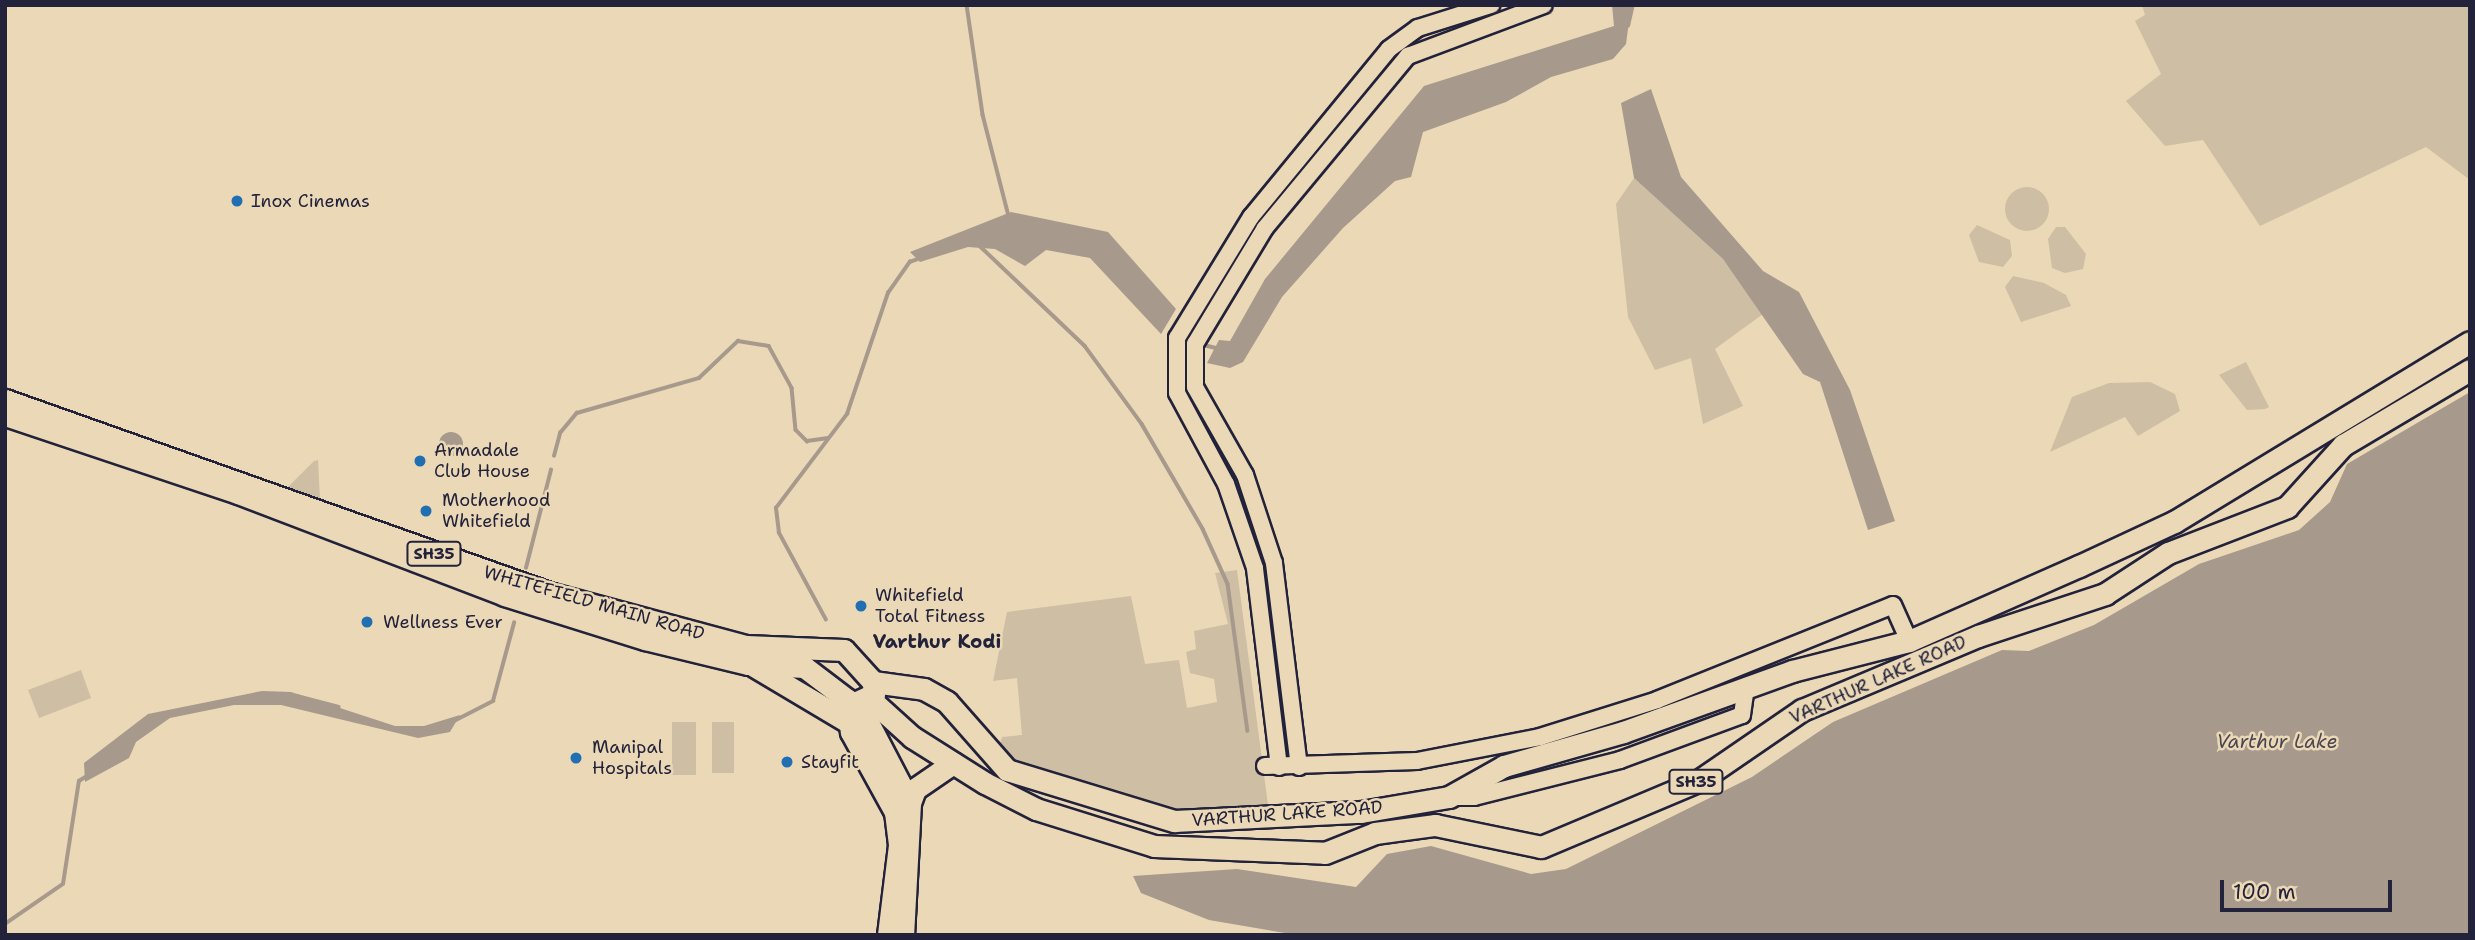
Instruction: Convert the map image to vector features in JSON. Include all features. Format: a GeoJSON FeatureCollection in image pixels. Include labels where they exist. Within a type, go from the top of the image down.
{"type":"FeatureCollection","features":[{"type":"Feature","properties":{"kind":"main road","name":"VARTHUR LAKE ROAD"},"geometry":{"type":"LineString","coordinates":[[858,696],[953,763],[1002,779],[1202,824],[1361,811],[1449,797],[1500,757],[1909,641],[2174,522],[2470,342]]}},
{"type":"Feature","properties":{"kind":"main road","name":"VARTHUR LAKE ROAD"},"geometry":{"type":"LineString","coordinates":[[858,696],[924,689],[947,702],[1002,779],[1037,809],[1154,846],[1325,853],[1375,833],[1435,825],[1541,847],[1700,780],[1802,710],[1978,636],[2105,594],[2168,553],[2266,518],[2302,494],[2343,445],[2470,370]]}},
{"type":"Feature","properties":{"kind":"main road","name":"WHITEFIELD MAIN ROAD"},"geometry":{"type":"LineString","coordinates":[[5,400],[517,583],[746,646],[844,650],[858,696]]}},
{"type":"Feature","properties":{"kind":"main road","name":"WHITEFIELD MAIN ROAD"},"geometry":{"type":"LineString","coordinates":[[5,415],[238,493],[505,595],[748,663],[804,667],[858,696]]}},
{"type":"Feature","properties":{"kind":"main road"},"geometry":{"type":"LineString","coordinates":[[748,663],[858,696],[910,803]]}},
{"type":"Feature","properties":{"kind":"main road"},"geometry":{"type":"LineString","coordinates":[[858,696],[895,812],[899,845],[888,935]]}},
{"type":"Feature","properties":{"kind":"main road"},"geometry":{"type":"LineString","coordinates":[[903,935],[910,803],[915,789],[953,763]]}},
{"type":"Feature","properties":{"kind":"street"},"geometry":{"type":"LineString","coordinates":[[1491,5],[1396,43],[1217,265],[1183,324],[1174,349],[1177,393],[1226,484],[1258,582],[1272,766],[1500,757],[1657,700],[1878,608],[1893,605],[1909,641]]}},
{"type":"Feature","properties":{"kind":"street"},"geometry":{"type":"LineString","coordinates":[[1299,767],[1278,578],[1257,504],[1232,448],[1198,396],[1192,360],[1200,332],[1233,275],[1408,56],[1544,5]]}},
{"type":"Feature","properties":{"kind":"street"},"geometry":{"type":"LineString","coordinates":[[1217,265],[1233,275]]}},
{"type":"Feature","properties":{"kind":"street"},"geometry":{"type":"LineString","coordinates":[[1183,324],[1200,332]]}},
{"type":"Feature","properties":{"kind":"street"},"geometry":{"type":"LineString","coordinates":[[1258,582],[1278,578]]}},
{"type":"Feature","properties":{"kind":"street","name":"VARTHUR LAKE ROAD"},"geometry":{"type":"LineString","coordinates":[[1449,797],[1474,797],[1620,760],[1741,715],[1746,688]]}},
{"type":"Feature","properties":{"kind":"shaded area"},"geometry":{"type":"Polygon","coordinates":[[[2142,5],[2470,5],[2470,180],[2426,147],[2260,226],[2203,140],[2165,146],[2126,101],[2161,74],[2135,21],[2145,15],[2142,5]]]}},
{"type":"Feature","properties":{"kind":"shaded area"},"geometry":{"type":"Polygon","coordinates":[[[1634,178],[1723,259],[1763,314],[1715,349],[1743,406],[1703,424],[1691,358],[1655,370],[1628,317],[1616,204],[1634,178]]]}},
{"type":"Feature","properties":{"kind":"shaded area"},"geometry":{"type":"Polygon","coordinates":[[[2027,187],[2042,194],[2049,209],[2042,224],[2027,231],[2012,224],[2005,209],[2012,194],[2027,187]]]}},
{"type":"Feature","properties":{"kind":"shaded area"},"geometry":{"type":"Polygon","coordinates":[[[1977,225],[2010,240],[2012,256],[2003,267],[1979,262],[1969,235],[1977,225]]]}},
{"type":"Feature","properties":{"kind":"shaded area"},"geometry":{"type":"Polygon","coordinates":[[[2056,227],[2065,227],[2086,254],[2083,269],[2065,273],[2052,268],[2048,239],[2056,227]]]}},
{"type":"Feature","properties":{"kind":"shaded area"},"geometry":{"type":"Polygon","coordinates":[[[2013,276],[2044,283],[2066,295],[2071,306],[2021,322],[2005,287],[2013,276]]]}},
{"type":"Feature","properties":{"kind":"shaded area"},"geometry":{"type":"Polygon","coordinates":[[[2246,362],[2269,407],[2265,409],[2247,410],[2219,375],[2246,362]]]}},
{"type":"Feature","properties":{"kind":"shaded area"},"geometry":{"type":"Polygon","coordinates":[[[2150,382],[2175,394],[2180,411],[2138,436],[2125,417],[2050,452],[2072,397],[2109,383],[2150,382]]]}},
{"type":"Feature","properties":{"kind":"shaded area"},"geometry":{"type":"Polygon","coordinates":[[[318,460],[320,500],[287,488],[314,461],[318,460]]]}},
{"type":"Feature","properties":{"kind":"shaded area"},"geometry":{"type":"Polygon","coordinates":[[[1237,570],[1268,805],[1193,813],[1108,795],[996,757],[1002,737],[1022,735],[1017,678],[993,681],[1007,612],[1131,596],[1145,664],[1179,660],[1187,708],[1217,702],[1214,679],[1190,673],[1186,652],[1196,649],[1194,631],[1228,624],[1215,573],[1237,570]]]}},
{"type":"Feature","properties":{"kind":"shaded area"},"geometry":{"type":"Polygon","coordinates":[[[81,670],[91,698],[39,718],[28,690],[81,670]]]}},
{"type":"Feature","properties":{"kind":"shaded area"},"geometry":{"type":"Polygon","coordinates":[[[672,722],[696,722],[696,775],[672,775],[672,722]]]}},
{"type":"Feature","properties":{"kind":"shaded area"},"geometry":{"type":"Polygon","coordinates":[[[712,722],[734,722],[734,773],[712,773],[712,722]]]}},
{"type":"Feature","properties":{"kind":"water"},"geometry":{"type":"Polygon","coordinates":[[[1612,5],[1631,6],[1626,44],[1613,59],[1551,77],[1506,102],[1423,132],[1411,177],[1395,181],[1343,228],[1282,297],[1243,362],[1230,368],[1207,363],[1219,340],[1230,341],[1265,279],[1424,86],[1614,26],[1612,5]]]}},
{"type":"Feature","properties":{"kind":"water"},"geometry":{"type":"Polygon","coordinates":[[[1651,89],[1681,177],[1763,271],[1799,292],[1850,390],[1895,521],[1868,530],[1820,382],[1803,374],[1723,259],[1634,178],[1621,103],[1651,89]]]}},
{"type":"Feature","properties":{"kind":"water"},"geometry":{"type":"Polygon","coordinates":[[[1011,212],[1108,232],[1176,309],[1161,334],[1090,258],[1046,250],[1025,266],[995,249],[968,247],[920,262],[910,252],[1011,212]]]}},
{"type":"Feature","properties":{"kind":"water","name":"Varthur Lake"},"geometry":{"type":"Polygon","coordinates":[[[2470,392],[2470,935],[1297,935],[1209,920],[1141,893],[1133,876],[1237,869],[1356,887],[1387,854],[1431,846],[1531,874],[1566,869],[1752,777],[1833,722],[2002,650],[2029,651],[2094,625],[2199,564],[2299,530],[2330,502],[2347,464],[2470,392]]]}},
{"type":"Feature","properties":{"kind":"water"},"geometry":{"type":"Polygon","coordinates":[[[451,432],[460,435],[463,444],[460,453],[451,456],[442,453],[439,444],[442,435],[451,432]]]}},
{"type":"Feature","properties":{"kind":"water"},"geometry":{"type":"Polygon","coordinates":[[[262,691],[291,692],[395,726],[424,726],[460,715],[450,732],[418,738],[281,705],[234,705],[170,718],[136,742],[129,758],[85,782],[84,763],[148,714],[262,691]]]}},
{"type":"Feature","properties":{"kind":"waterway"},"geometry":{"type":"LineString","coordinates":[[967,5],[983,115],[1009,216]]}},
{"type":"Feature","properties":{"kind":"waterway"},"geometry":{"type":"LineString","coordinates":[[1628,26],[1633,5]]}},
{"type":"Feature","properties":{"kind":"waterway"},"geometry":{"type":"LineString","coordinates":[[980,246],[1085,346],[1142,424],[1203,529],[1228,584],[1248,731]]}},
{"type":"Feature","properties":{"kind":"waterway"},"geometry":{"type":"LineString","coordinates":[[826,620],[779,533],[776,508],[847,414],[888,293],[910,262],[921,258]]}},
{"type":"Feature","properties":{"kind":"waterway"},"geometry":{"type":"LineString","coordinates":[[554,456],[560,433],[577,413],[699,378],[738,341],[769,346],[792,388],[796,430],[807,441],[828,438]]}},
{"type":"Feature","properties":{"kind":"waterway"},"geometry":{"type":"LineString","coordinates":[[1200,344],[1216,348]]}},
{"type":"Feature","properties":{"kind":"waterway"},"geometry":{"type":"LineString","coordinates":[[526,568],[551,470]]}},
{"type":"Feature","properties":{"kind":"waterway"},"geometry":{"type":"LineString","coordinates":[[454,721],[493,701],[514,623]]}},
{"type":"Feature","properties":{"kind":"waterway"},"geometry":{"type":"LineString","coordinates":[[297,696],[339,707]]}},
{"type":"Feature","properties":{"kind":"waterway"},"geometry":{"type":"LineString","coordinates":[[5,924],[63,884],[79,781],[87,776]]}},
{"type":"Feature","properties":{"kind":"place","name":"Inox Cinemas"},"geometry":{"type":"Point","coordinates":[237,201]}},
{"type":"Feature","properties":{"kind":"place","name":"Armadale Club House"},"geometry":{"type":"Point","coordinates":[420,461]}},
{"type":"Feature","properties":{"kind":"place","name":"Motherhood Whitefield"},"geometry":{"type":"Point","coordinates":[426,511]}},
{"type":"Feature","properties":{"kind":"place","name":"Whitefield Total Fitness"},"geometry":{"type":"Point","coordinates":[861,606]}},
{"type":"Feature","properties":{"kind":"place","name":"Wellness Ever"},"geometry":{"type":"Point","coordinates":[367,622]}},
{"type":"Feature","properties":{"kind":"place","name":"Manipal Hospitals"},"geometry":{"type":"Point","coordinates":[576,758]}},
{"type":"Feature","properties":{"kind":"place","name":"Stayfit"},"geometry":{"type":"Point","coordinates":[787,762]}},
{"type":"Feature","properties":{"kind":"district","name":"Varthur Kodi"},"geometry":{"type":"Point","coordinates":[937,642]}}]}
